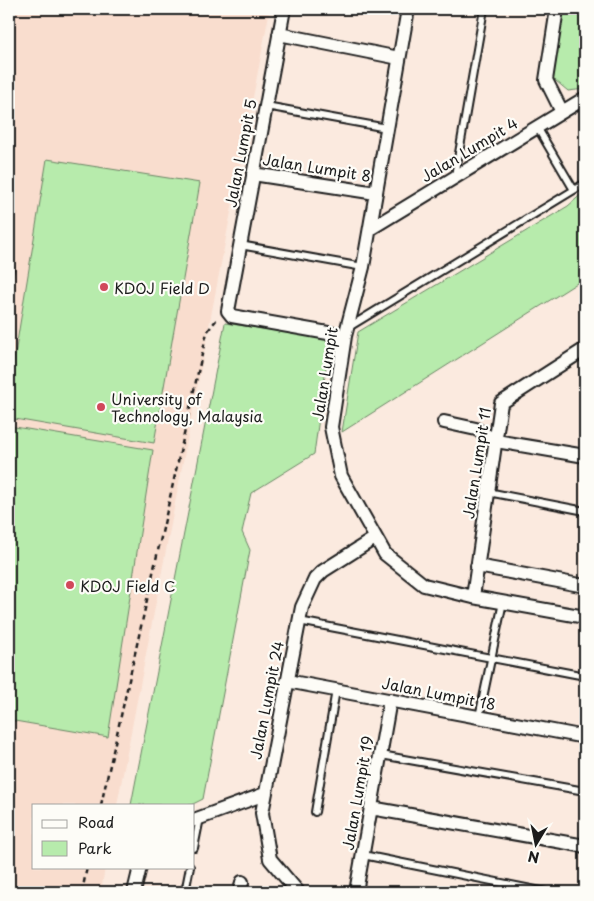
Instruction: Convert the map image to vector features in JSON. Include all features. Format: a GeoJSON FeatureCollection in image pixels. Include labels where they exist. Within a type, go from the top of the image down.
{"type":"FeatureCollection","features":[{"type":"Feature","properties":{"kind":"street","name":"Jalan Lumpit 5"},"geometry":{"type":"LineString","coordinates":[[228,304],[284,9]]}},
{"type":"Feature","properties":{"kind":"street","name":"Jalan Lumpit"},"geometry":{"type":"LineString","coordinates":[[408,9],[363,267],[346,332],[331,427],[341,476],[385,554],[424,585],[585,617]]}},
{"type":"Feature","properties":{"kind":"street"},"geometry":{"type":"LineString","coordinates":[[557,9],[546,80],[562,112]]}},
{"type":"Feature","properties":{"kind":"street"},"geometry":{"type":"LineString","coordinates":[[279,34],[399,58]]}},
{"type":"Feature","properties":{"kind":"street","name":"Jalan Lumpit 4"},"geometry":{"type":"LineString","coordinates":[[370,228],[585,98]]}},
{"type":"Feature","properties":{"kind":"street","name":"Jalan Lumpit 8"},"geometry":{"type":"LineString","coordinates":[[253,174],[376,193]]}},
{"type":"Feature","properties":{"kind":"street"},"geometry":{"type":"LineString","coordinates":[[228,304],[228,311],[232,316],[346,332]]}},
{"type":"Feature","properties":{"kind":"street","name":"Jalan Lumpit 11"},"geometry":{"type":"LineString","coordinates":[[473,596],[501,403],[585,349]]}},
{"type":"Feature","properties":{"kind":"street"},"geometry":{"type":"LineString","coordinates":[[444,422],[476,429],[496,441],[585,456]]}},
{"type":"Feature","properties":{"kind":"street","name":"Jalan Lumpit 24"},"geometry":{"type":"LineString","coordinates":[[298,892],[270,859],[263,826],[265,794],[302,606],[315,579],[323,571],[375,538]]}},
{"type":"Feature","properties":{"kind":"street"},"geometry":{"type":"LineString","coordinates":[[477,566],[585,586]]}},
{"type":"Feature","properties":{"kind":"street","name":"Jalan Lumpit 18"},"geometry":{"type":"LineString","coordinates":[[287,681],[585,737]]}},
{"type":"Feature","properties":{"kind":"street","name":"Jalan Lumpit 19"},"geometry":{"type":"LineString","coordinates":[[356,892],[390,700]]}},
{"type":"Feature","properties":{"kind":"street"},"geometry":{"type":"LineString","coordinates":[[197,819],[265,794]]}},
{"type":"Feature","properties":{"kind":"street"},"geometry":{"type":"LineString","coordinates":[[371,808],[585,846]]}},
{"type":"Feature","properties":{"kind":"street"},"geometry":{"type":"LineString","coordinates":[[134,892],[140,868]]}},
{"type":"Feature","properties":{"kind":"lane"},"geometry":{"type":"LineString","coordinates":[[454,177],[484,9]]}},
{"type":"Feature","properties":{"kind":"lane"},"geometry":{"type":"LineString","coordinates":[[266,106],[387,128]]}},
{"type":"Feature","properties":{"kind":"lane"},"geometry":{"type":"LineString","coordinates":[[537,127],[574,190]]}},
{"type":"Feature","properties":{"kind":"lane"},"geometry":{"type":"LineString","coordinates":[[346,332],[585,183]]}},
{"type":"Feature","properties":{"kind":"lane"},"geometry":{"type":"LineString","coordinates":[[240,245],[363,267]]}},
{"type":"Feature","properties":{"kind":"lane"},"geometry":{"type":"LineString","coordinates":[[488,492],[585,511]]}},
{"type":"Feature","properties":{"kind":"lane"},"geometry":{"type":"LineString","coordinates":[[479,717],[503,602]]}},
{"type":"Feature","properties":{"kind":"lane"},"geometry":{"type":"LineString","coordinates":[[299,620],[585,676]]}},
{"type":"Feature","properties":{"kind":"lane"},"geometry":{"type":"LineString","coordinates":[[315,812],[336,690]]}},
{"type":"Feature","properties":{"kind":"lane"},"geometry":{"type":"LineString","coordinates":[[380,755],[585,791]]}},
{"type":"Feature","properties":{"kind":"lane"},"geometry":{"type":"LineString","coordinates":[[195,838],[197,819]]}},
{"type":"Feature","properties":{"kind":"lane"},"geometry":{"type":"LineString","coordinates":[[363,855],[546,892]]}},
{"type":"Feature","properties":{"kind":"lane"},"geometry":{"type":"LineString","coordinates":[[185,892],[190,868]]}},
{"type":"Feature","properties":{"kind":"path"},"geometry":{"type":"LineString","coordinates":[[101,804],[206,332],[228,304]]}},
{"type":"Feature","properties":{"kind":"path"},"geometry":{"type":"LineString","coordinates":[[82,892],[87,868]]}},
{"type":"Feature","properties":{"kind":"shaded area","name":"University of Technology, Malaysia"},"geometry":{"type":"Polygon","coordinates":[[[9,9],[270,9],[117,804],[32,804],[32,868],[105,868],[101,892],[9,892],[9,9]]]}},
{"type":"Feature","properties":{"kind":"green space"},"geometry":{"type":"Polygon","coordinates":[[[559,9],[585,9],[585,89],[568,91],[550,76],[559,9]]]}},
{"type":"Feature","properties":{"kind":"green space","name":"KDOJ Field D"},"geometry":{"type":"Polygon","coordinates":[[[47,159],[200,183],[154,443],[9,418],[9,391],[47,159]]]}},
{"type":"Feature","properties":{"kind":"green space"},"geometry":{"type":"Polygon","coordinates":[[[585,191],[585,278],[342,432],[358,332],[568,206],[585,191]]]}},
{"type":"Feature","properties":{"kind":"green space"},"geometry":{"type":"Polygon","coordinates":[[[225,323],[330,339],[314,454],[251,493],[242,532],[250,550],[203,799],[193,804],[131,804],[225,323]]]}},
{"type":"Feature","properties":{"kind":"green space","name":"KDOJ Field C"},"geometry":{"type":"Polygon","coordinates":[[[9,426],[153,450],[108,737],[9,720],[9,426]]]}},
{"type":"Feature","properties":{"kind":"place","name":"KDOJ Field D"},"geometry":{"type":"Point","coordinates":[104,287]}},
{"type":"Feature","properties":{"kind":"place","name":"University of Technology, Malaysia"},"geometry":{"type":"Point","coordinates":[101,407]}},
{"type":"Feature","properties":{"kind":"place","name":"KDOJ Field C"},"geometry":{"type":"Point","coordinates":[70,585]}}]}
